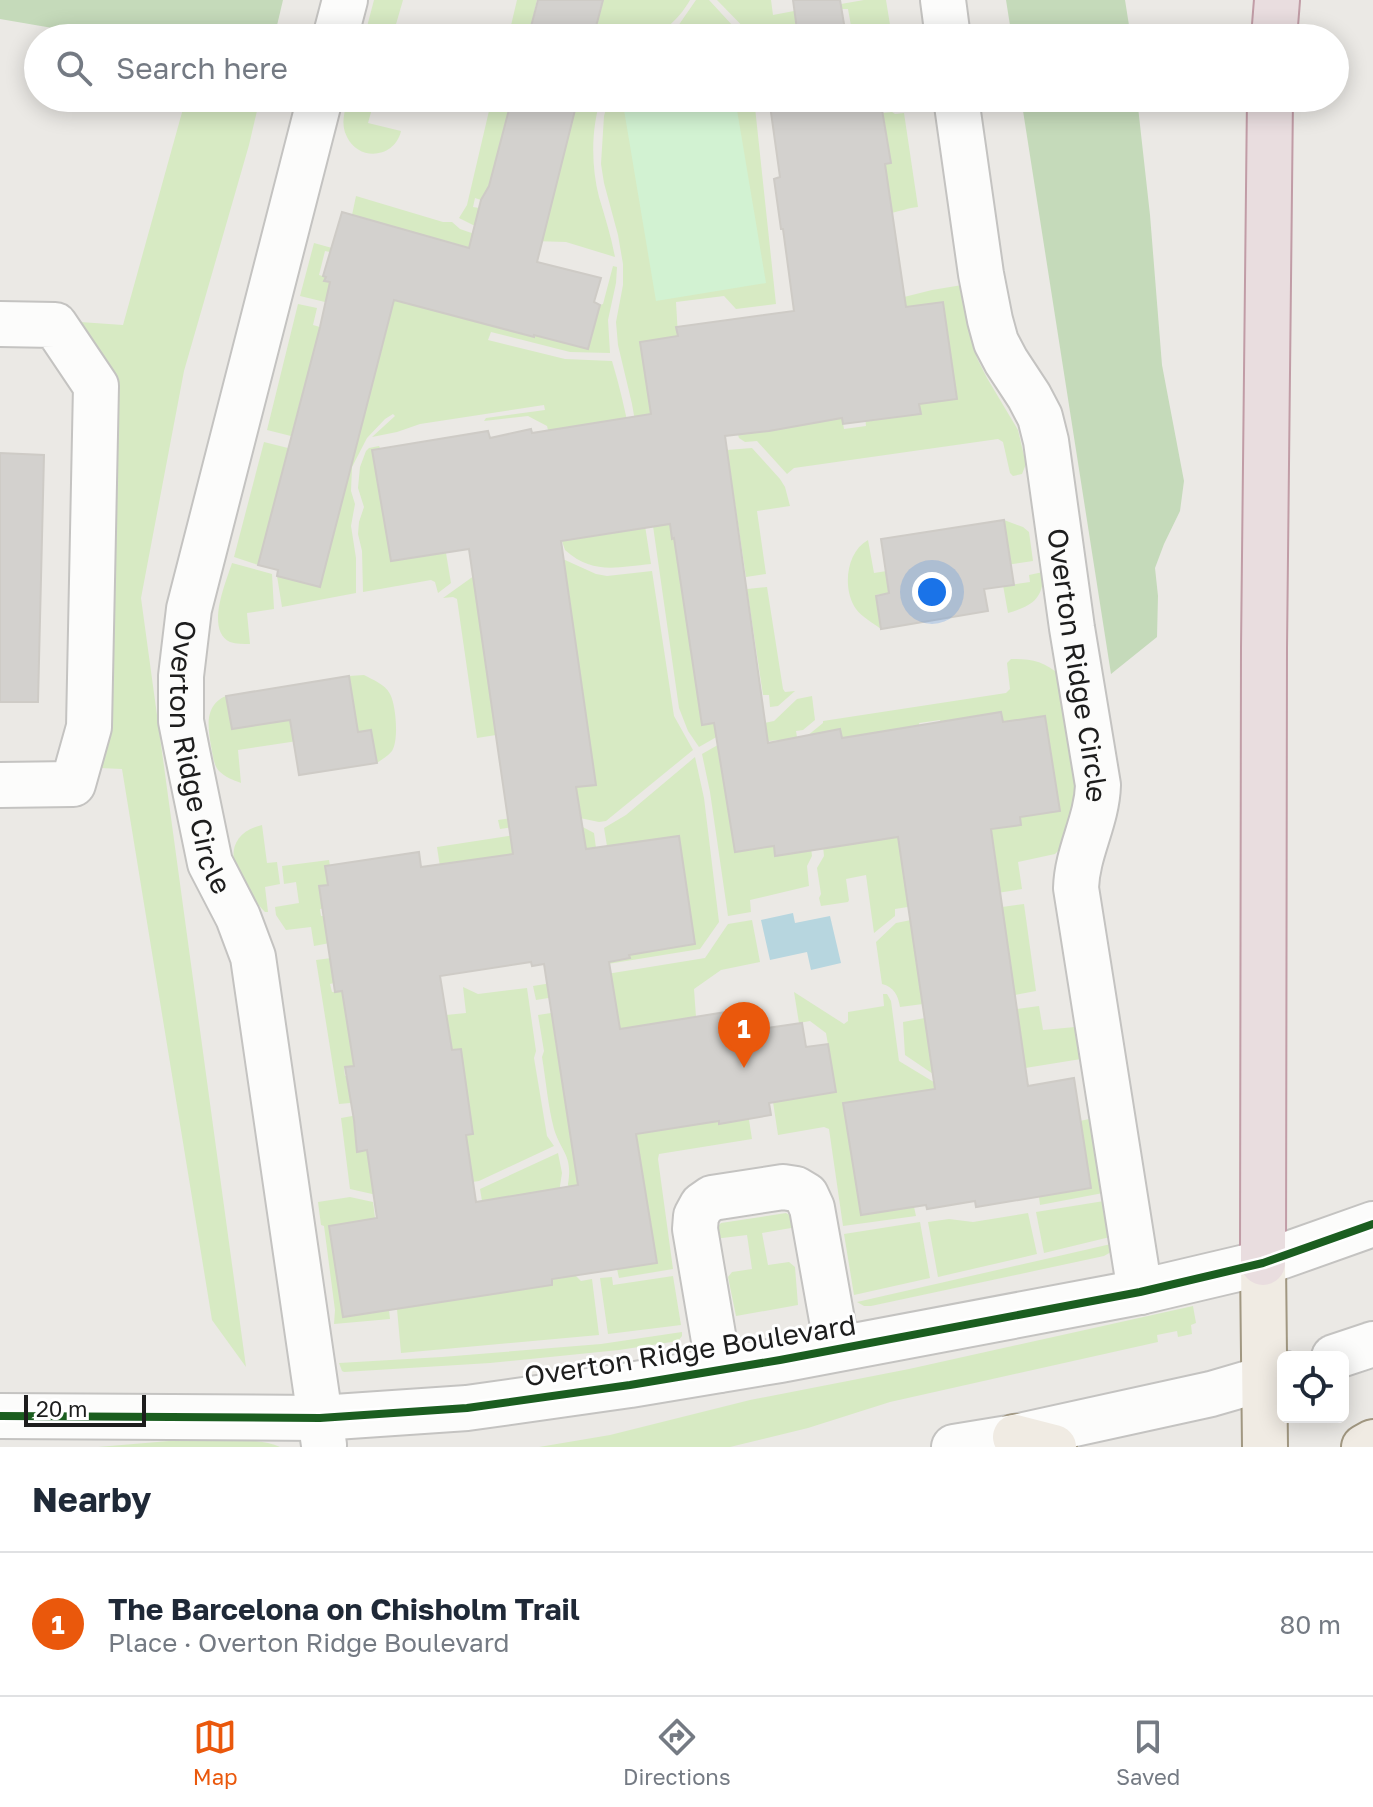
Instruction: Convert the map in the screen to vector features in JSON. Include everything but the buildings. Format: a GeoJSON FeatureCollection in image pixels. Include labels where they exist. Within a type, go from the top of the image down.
{"type":"FeatureCollection","features":[{"type":"Feature","properties":{"kind":"highway"},"geometry":{"type":"LineString","coordinates":[[1275,24],[1277,0]]}},
{"type":"Feature","properties":{"kind":"highway"},"geometry":{"type":"LineString","coordinates":[[1263,1263],[1264,648],[1270,112]]}},
{"type":"Feature","properties":{"kind":"main road"},"geometry":{"type":"LineString","coordinates":[[1263,1263],[1274,1376],[1265,1447]]}},
{"type":"Feature","properties":{"kind":"main road"},"geometry":{"type":"LineString","coordinates":[[1364,1447],[1373,1442]]}},
{"type":"Feature","properties":{"kind":"street"},"geometry":{"type":"LineString","coordinates":[[339,24],[345,0]]}},
{"type":"Feature","properties":{"kind":"street"},"geometry":{"type":"LineString","coordinates":[[943,0],[946,24]]}},
{"type":"Feature","properties":{"kind":"street","name":"Overton Ridge Circle"},"geometry":{"type":"LineString","coordinates":[[316,112],[189,609],[181,676],[181,721],[210,863],[238,917],[253,957],[322,1433]]}},
{"type":"Feature","properties":{"kind":"street","name":"Overton Ridge Circle"},"geometry":{"type":"LineString","coordinates":[[958,112],[990,320],[1001,352],[1040,417],[1046,441],[1098,785],[1097,803],[1079,862],[1076,888],[1140,1292]]}},
{"type":"Feature","properties":{"kind":"street"},"geometry":{"type":"LineString","coordinates":[[0,324],[55,325],[96,386],[89,727],[73,784],[0,785]]}},
{"type":"Feature","properties":{"kind":"street"},"geometry":{"type":"LineString","coordinates":[[719,1370],[695,1229],[696,1216],[702,1205],[712,1198],[783,1187],[806,1195],[812,1208],[837,1348]]}},
{"type":"Feature","properties":{"kind":"street","name":"Overton Ridge Boulevard"},"geometry":{"type":"LineString","coordinates":[[0,1416],[322,1433],[719,1370],[1140,1292],[1263,1263],[1373,1224]]}},
{"type":"Feature","properties":{"kind":"street"},"geometry":{"type":"LineString","coordinates":[[1349,1352],[1373,1344]]}},
{"type":"Feature","properties":{"kind":"street"},"geometry":{"type":"LineString","coordinates":[[954,1447],[1035,1442],[1274,1376]]}},
{"type":"Feature","properties":{"kind":"green space"},"geometry":{"type":"Polygon","coordinates":[[[0,0],[283,0],[277,24],[29,24],[0,19],[0,0]]]}},
{"type":"Feature","properties":{"kind":"green space"},"geometry":{"type":"Polygon","coordinates":[[[374,0],[403,0],[396,24],[368,24],[374,0]]]}},
{"type":"Feature","properties":{"kind":"green space"},"geometry":{"type":"Polygon","coordinates":[[[517,0],[537,0],[531,24],[511,24],[517,0]]]}},
{"type":"Feature","properties":{"kind":"green space"},"geometry":{"type":"Polygon","coordinates":[[[603,0],[690,0],[670,24],[597,24],[603,0]]]}},
{"type":"Feature","properties":{"kind":"green space"},"geometry":{"type":"Polygon","coordinates":[[[696,0],[709,0],[731,24],[679,24],[696,0]]]}},
{"type":"Feature","properties":{"kind":"green space"},"geometry":{"type":"Polygon","coordinates":[[[717,0],[771,0],[773,15],[794,11],[796,24],[740,24],[717,0]]]}},
{"type":"Feature","properties":{"kind":"green space"},"geometry":{"type":"Polygon","coordinates":[[[886,0],[890,24],[851,24],[848,9],[842,9],[841,4],[886,0]]]}},
{"type":"Feature","properties":{"kind":"green space"},"geometry":{"type":"Polygon","coordinates":[[[1006,0],[1125,0],[1129,24],[1010,24],[1006,0]]]}},
{"type":"Feature","properties":{"kind":"green space"},"geometry":{"type":"Polygon","coordinates":[[[182,112],[257,112],[184,371],[141,598],[246,1367],[212,1320],[122,769],[78,767],[80,322],[123,325],[182,112]]]}},
{"type":"Feature","properties":{"kind":"green space"},"geometry":{"type":"Polygon","coordinates":[[[345,112],[371,112],[368,123],[401,131],[392,147],[376,154],[368,153],[353,145],[347,137],[345,112]]]}},
{"type":"Feature","properties":{"kind":"green space"},"geometry":{"type":"Polygon","coordinates":[[[489,112],[509,112],[489,187],[481,200],[475,198],[473,207],[479,208],[492,231],[459,218],[467,205],[489,112]]]}},
{"type":"Feature","properties":{"kind":"green space"},"geometry":{"type":"Polygon","coordinates":[[[574,112],[598,112],[593,147],[595,173],[615,257],[566,242],[533,241],[543,238],[574,112]]]}},
{"type":"Feature","properties":{"kind":"green space"},"geometry":{"type":"Polygon","coordinates":[[[605,112],[755,112],[776,304],[736,309],[724,296],[676,302],[678,336],[640,342],[702,725],[737,720],[741,723],[699,747],[688,731],[679,708],[651,512],[618,345],[616,322],[623,285],[623,264],[601,164],[605,112]]]}},
{"type":"Feature","properties":{"kind":"green space"},"geometry":{"type":"Polygon","coordinates":[[[624,112],[737,112],[766,283],[656,301],[624,112]]]}},
{"type":"Feature","properties":{"kind":"green space"},"geometry":{"type":"Polygon","coordinates":[[[1023,112],[1139,112],[1162,365],[1184,481],[1180,511],[1155,568],[1157,637],[1111,674],[1023,112]]]}},
{"type":"Feature","properties":{"kind":"green space"},"geometry":{"type":"Polygon","coordinates":[[[883,113],[904,113],[918,207],[891,213],[885,164],[891,163],[883,113]]]}},
{"type":"Feature","properties":{"kind":"green space"},"geometry":{"type":"Polygon","coordinates":[[[356,196],[452,222],[460,229],[486,238],[482,251],[352,215],[356,196]]]}},
{"type":"Feature","properties":{"kind":"green space"},"geometry":{"type":"Polygon","coordinates":[[[314,243],[332,248],[330,252],[325,251],[319,275],[326,277],[325,281],[588,349],[613,266],[617,267],[608,320],[610,353],[570,352],[491,332],[488,340],[565,359],[612,361],[630,436],[651,564],[606,568],[585,563],[565,550],[562,541],[621,532],[547,426],[528,416],[484,421],[486,418],[545,410],[544,405],[420,424],[372,437],[395,416],[393,414],[367,438],[352,467],[351,491],[355,504],[351,526],[356,558],[356,593],[282,607],[277,576],[320,587],[388,325],[354,309],[300,296],[314,243]]]}},
{"type":"Feature","properties":{"kind":"green space"},"geometry":{"type":"Polygon","coordinates":[[[962,285],[977,358],[1018,430],[1026,464],[1022,474],[1013,476],[1010,473],[1003,442],[998,439],[794,468],[787,474],[757,441],[745,442],[739,438],[737,431],[748,422],[750,433],[842,418],[844,429],[866,426],[865,416],[921,413],[919,404],[957,399],[943,302],[906,307],[900,298],[962,285]]]}},
{"type":"Feature","properties":{"kind":"green space"},"geometry":{"type":"Polygon","coordinates":[[[298,304],[317,308],[313,325],[320,327],[291,436],[267,430],[298,304]]]}},
{"type":"Feature","properties":{"kind":"green space"},"geometry":{"type":"Polygon","coordinates":[[[264,442],[288,448],[258,565],[234,557],[264,442]]]}},
{"type":"Feature","properties":{"kind":"green space"},"geometry":{"type":"Polygon","coordinates":[[[379,446],[372,450],[391,560],[446,553],[451,583],[438,593],[435,582],[431,580],[363,592],[362,551],[358,534],[364,507],[358,488],[360,467],[366,451],[379,446]]]}},
{"type":"Feature","properties":{"kind":"green space"},"geometry":{"type":"Polygon","coordinates":[[[752,448],[780,479],[790,506],[757,511],[766,574],[746,577],[727,450],[752,448]]]}},
{"type":"Feature","properties":{"kind":"green space"},"geometry":{"type":"Polygon","coordinates":[[[1004,520],[1029,532],[1033,561],[1006,565],[1008,585],[1030,582],[1029,575],[1043,572],[1039,595],[1030,604],[1008,613],[1001,574],[876,595],[881,629],[856,609],[849,591],[848,572],[855,553],[868,540],[874,573],[1008,552],[1004,520]]]}},
{"type":"Feature","properties":{"kind":"green space"},"geometry":{"type":"Polygon","coordinates":[[[565,560],[607,576],[652,571],[674,716],[693,750],[606,821],[575,817],[500,829],[498,820],[580,811],[576,787],[596,784],[566,574],[496,735],[477,738],[457,599],[443,598],[478,573],[565,560]]]}},
{"type":"Feature","properties":{"kind":"green space"},"geometry":{"type":"Polygon","coordinates":[[[232,563],[272,574],[274,609],[247,613],[250,644],[230,642],[219,627],[219,605],[232,563]]]}},
{"type":"Feature","properties":{"kind":"green space"},"geometry":{"type":"Polygon","coordinates":[[[767,587],[783,689],[785,692],[795,691],[778,706],[770,707],[769,695],[763,695],[747,589],[767,587]]]}},
{"type":"Feature","properties":{"kind":"green space"},"geometry":{"type":"Polygon","coordinates":[[[1011,659],[1037,662],[1059,675],[1078,802],[1059,850],[1055,854],[1018,862],[1022,889],[895,909],[895,916],[874,933],[866,875],[846,879],[848,902],[821,906],[817,868],[824,856],[823,846],[1060,811],[1044,716],[1003,722],[1001,712],[943,731],[940,720],[919,723],[921,734],[842,738],[840,729],[807,736],[823,721],[1006,693],[1010,689],[1007,663],[1011,659]]]}},
{"type":"Feature","properties":{"kind":"green space"},"geometry":{"type":"Polygon","coordinates":[[[364,675],[388,691],[395,714],[394,746],[377,763],[371,730],[238,750],[241,783],[226,777],[217,768],[209,718],[219,700],[226,696],[233,729],[354,710],[349,676],[364,675]]]}},
{"type":"Feature","properties":{"kind":"green space"},"geometry":{"type":"Polygon","coordinates":[[[812,696],[815,720],[803,730],[796,731],[797,737],[790,739],[791,744],[780,744],[779,740],[759,742],[720,757],[735,852],[774,846],[776,856],[811,848],[812,856],[807,866],[809,886],[750,900],[751,912],[728,916],[702,754],[751,726],[774,721],[797,699],[812,696]]]}},
{"type":"Feature","properties":{"kind":"green space"},"geometry":{"type":"Polygon","coordinates":[[[695,757],[704,798],[719,922],[700,949],[583,968],[581,966],[629,958],[629,955],[695,944],[679,836],[607,846],[604,828],[626,815],[695,757]]]}},
{"type":"Feature","properties":{"kind":"green space"},"geometry":{"type":"Polygon","coordinates":[[[262,825],[267,863],[277,862],[280,884],[265,887],[268,912],[245,890],[233,857],[237,841],[243,834],[262,825]]]}},
{"type":"Feature","properties":{"kind":"green space"},"geometry":{"type":"Polygon","coordinates":[[[579,825],[594,833],[596,848],[515,854],[440,867],[437,847],[579,825]]]}},
{"type":"Feature","properties":{"kind":"green space"},"geometry":{"type":"Polygon","coordinates":[[[329,860],[330,866],[325,867],[331,907],[320,909],[335,942],[314,946],[311,927],[286,930],[276,915],[275,907],[299,903],[296,882],[284,884],[282,866],[329,860]]]}},
{"type":"Feature","properties":{"kind":"green space"},"geometry":{"type":"Polygon","coordinates":[[[1024,904],[1036,991],[1015,995],[1002,907],[1024,904]]]}},
{"type":"Feature","properties":{"kind":"green space"},"geometry":{"type":"Polygon","coordinates":[[[752,920],[760,962],[721,970],[694,989],[696,1017],[719,1124],[743,1120],[747,1107],[752,1139],[659,1154],[673,1269],[619,1278],[617,1269],[657,1262],[614,995],[567,995],[536,1000],[533,986],[705,958],[728,924],[752,920]]]}},
{"type":"Feature","properties":{"kind":"green space"},"geometry":{"type":"Polygon","coordinates":[[[911,920],[923,1004],[900,1007],[895,992],[882,984],[876,942],[896,923],[911,920]]]}},
{"type":"Feature","properties":{"kind":"green space"},"geometry":{"type":"Polygon","coordinates":[[[339,957],[334,983],[330,984],[332,992],[342,991],[354,1066],[344,1068],[345,1076],[352,1075],[361,1102],[339,1104],[316,960],[339,957]]]}},
{"type":"Feature","properties":{"kind":"green space"},"geometry":{"type":"Polygon","coordinates":[[[463,987],[478,994],[527,988],[536,1051],[534,1058],[547,1136],[554,1146],[479,1181],[381,1196],[350,1189],[341,1118],[358,1115],[357,1151],[367,1150],[373,1190],[466,1135],[473,1134],[456,1059],[462,1058],[461,1050],[452,1050],[446,1015],[466,1013],[463,987]]]}},
{"type":"Feature","properties":{"kind":"green space"},"geometry":{"type":"Polygon","coordinates":[[[794,992],[844,1024],[848,1021],[848,1012],[884,1006],[883,994],[887,994],[891,1001],[899,1061],[937,1084],[1006,1080],[844,1103],[861,1215],[914,1207],[916,1216],[843,1226],[829,1129],[824,1127],[778,1135],[773,1102],[836,1091],[826,1033],[810,1021],[799,1023],[794,992]]]}},
{"type":"Feature","properties":{"kind":"green space"},"geometry":{"type":"Polygon","coordinates":[[[1039,1006],[1043,1030],[1075,1027],[1081,1059],[1007,1071],[936,1076],[905,1055],[903,1022],[925,1018],[933,1069],[1024,1056],[1017,1009],[1039,1006]]]}},
{"type":"Feature","properties":{"kind":"green space"},"geometry":{"type":"Polygon","coordinates":[[[551,1013],[588,1249],[579,1261],[568,1184],[569,1166],[554,1129],[542,1057],[544,1051],[538,1015],[551,1013]]]}},
{"type":"Feature","properties":{"kind":"green space"},"geometry":{"type":"Polygon","coordinates":[[[1089,1119],[1103,1193],[1040,1205],[1039,1197],[1091,1188],[1080,1121],[1089,1119]]]}},
{"type":"Feature","properties":{"kind":"green space"},"geometry":{"type":"Polygon","coordinates":[[[558,1153],[574,1274],[581,1281],[592,1279],[599,1335],[401,1353],[397,1309],[552,1285],[538,1192],[482,1201],[480,1189],[558,1153]]]}},
{"type":"Feature","properties":{"kind":"green space"},"geometry":{"type":"Polygon","coordinates":[[[350,1197],[373,1202],[375,1218],[329,1226],[343,1317],[389,1310],[390,1319],[334,1324],[335,1310],[324,1226],[321,1225],[318,1202],[350,1197]]]}},
{"type":"Feature","properties":{"kind":"green space"},"geometry":{"type":"Polygon","coordinates":[[[1104,1201],[1110,1237],[1044,1253],[1036,1212],[1104,1201]]]}},
{"type":"Feature","properties":{"kind":"green space"},"geometry":{"type":"Polygon","coordinates":[[[786,1213],[793,1217],[797,1227],[762,1233],[768,1265],[789,1262],[795,1267],[798,1305],[736,1316],[728,1277],[732,1272],[752,1269],[747,1235],[714,1239],[715,1230],[721,1223],[786,1213]]]}},
{"type":"Feature","properties":{"kind":"green space"},"geometry":{"type":"Polygon","coordinates":[[[1028,1213],[1037,1254],[938,1277],[928,1222],[949,1219],[973,1222],[1028,1213]]]}},
{"type":"Feature","properties":{"kind":"green space"},"geometry":{"type":"Polygon","coordinates":[[[920,1222],[930,1278],[854,1295],[844,1234],[920,1222]]]}},
{"type":"Feature","properties":{"kind":"green space"},"geometry":{"type":"Polygon","coordinates":[[[1111,1244],[1111,1252],[1104,1256],[871,1306],[857,1302],[1111,1244]]]}},
{"type":"Feature","properties":{"kind":"green space"},"geometry":{"type":"Polygon","coordinates":[[[673,1276],[681,1325],[608,1334],[600,1278],[612,1277],[613,1285],[673,1276]]]}},
{"type":"Feature","properties":{"kind":"green space"},"geometry":{"type":"Polygon","coordinates":[[[1193,1306],[1196,1323],[1191,1325],[1192,1334],[1178,1337],[1177,1331],[1157,1335],[1158,1342],[890,1402],[808,1428],[730,1447],[539,1447],[610,1435],[750,1400],[909,1369],[1193,1306]]]}},
{"type":"Feature","properties":{"kind":"green space"},"geometry":{"type":"Polygon","coordinates":[[[682,1332],[678,1341],[490,1363],[344,1372],[339,1363],[601,1344],[682,1332]]]}},
{"type":"Feature","properties":{"kind":"green space"},"geometry":{"type":"Polygon","coordinates":[[[241,1440],[280,1447],[98,1447],[169,1441],[241,1440]]]}},
{"type":"Feature","properties":{"kind":"water"},"geometry":{"type":"Polygon","coordinates":[[[793,913],[795,923],[830,916],[841,963],[811,970],[807,952],[770,960],[761,920],[793,913]]]}},
{"type":"Feature","properties":{"kind":"cycle path"},"geometry":{"type":"LineString","coordinates":[[0,1416],[320,1418],[467,1408],[780,1360],[1140,1292],[1263,1263],[1373,1224]]}},
{"type":"Feature","properties":{"kind":"place","name":"The Barcelona on Chisholm Trail"},"geometry":{"type":"Point","coordinates":[744,1068]}}]}
